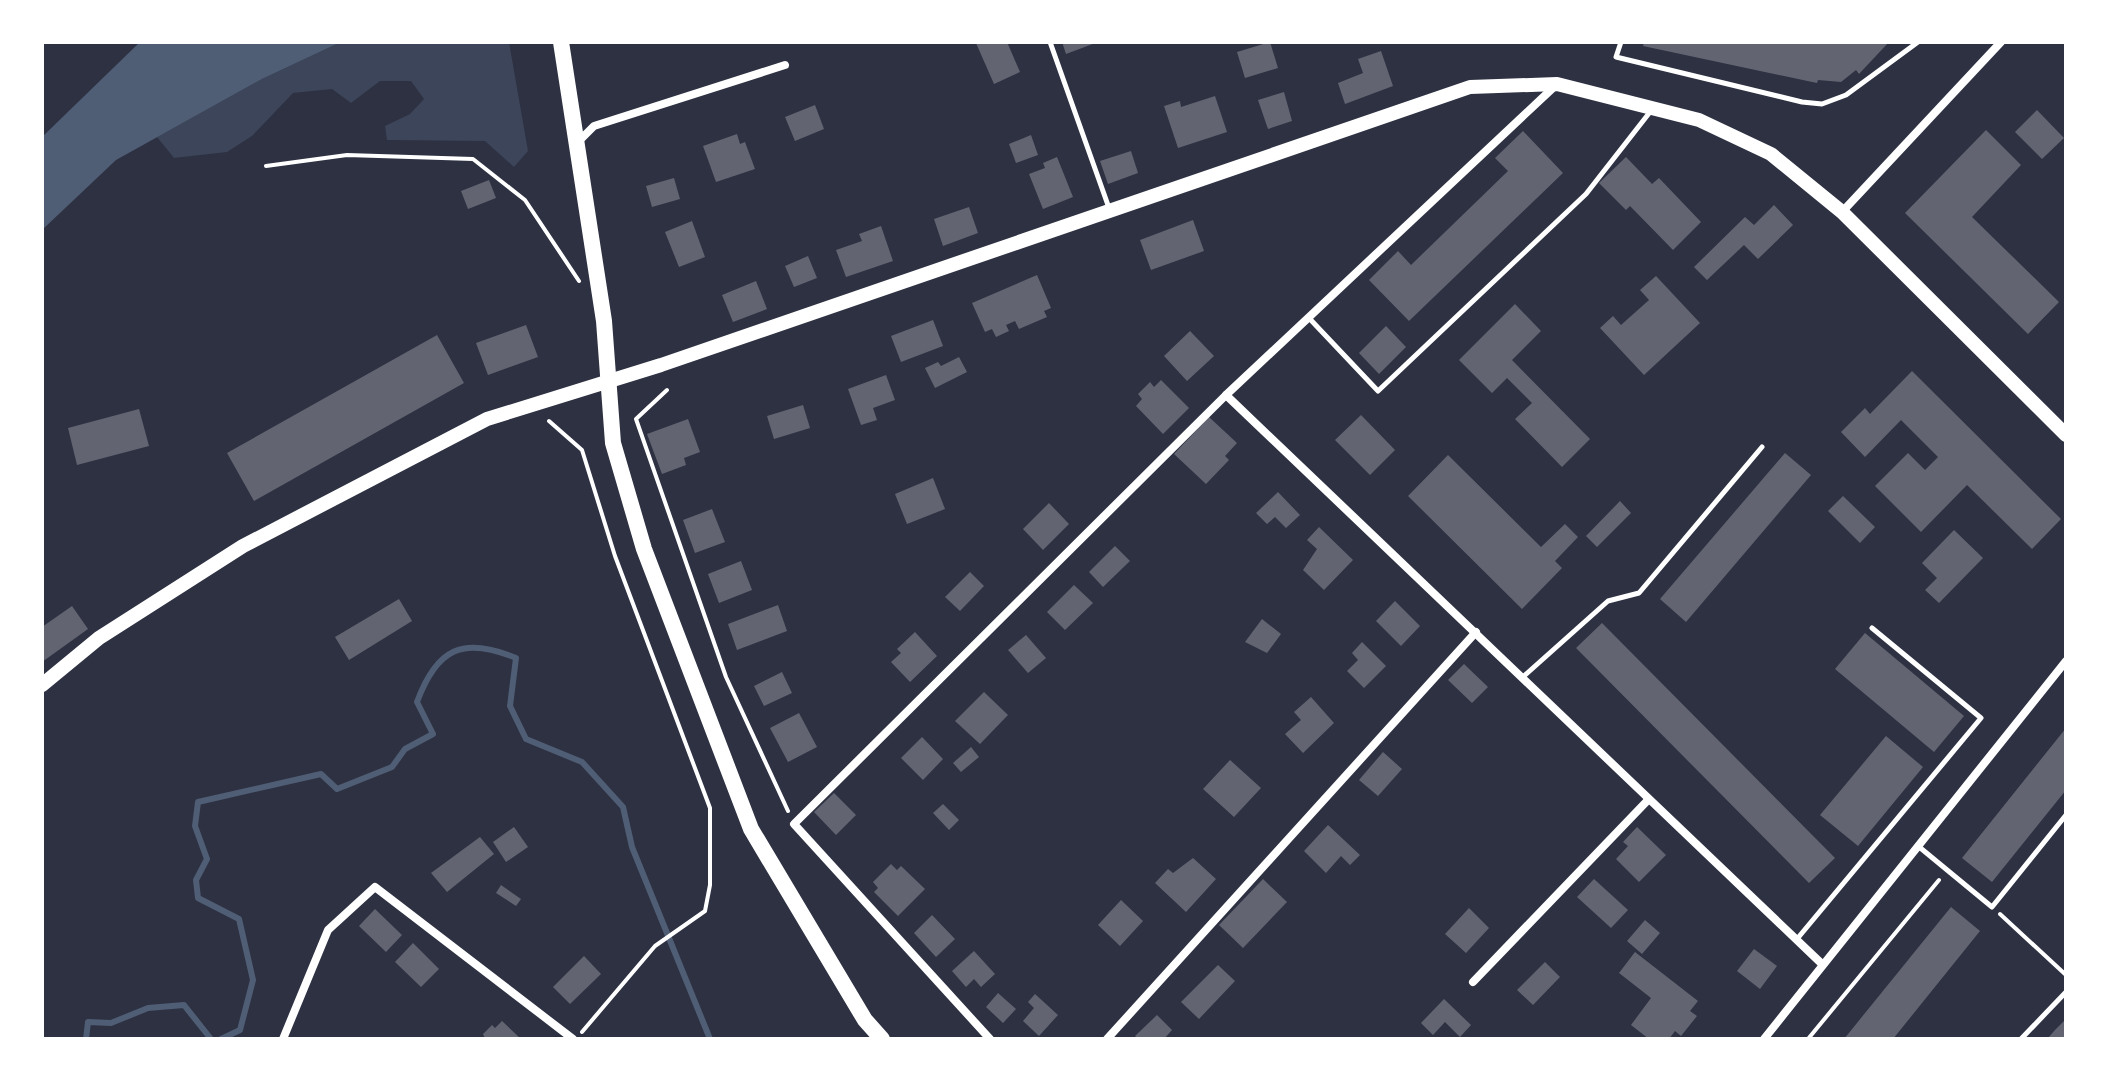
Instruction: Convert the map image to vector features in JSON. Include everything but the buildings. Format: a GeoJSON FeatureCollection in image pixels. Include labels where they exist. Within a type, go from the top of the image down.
{"type":"FeatureCollection","features":[{"type":"Feature","properties":{"kind":"main road"},"geometry":{"type":"LineString","coordinates":[[561,42],[601,308],[613,443],[644,549],[751,829],[865,1020],[882,1039]]}},
{"type":"Feature","properties":{"kind":"street"},"geometry":{"type":"LineString","coordinates":[[1842,212],[2001,42]]}},
{"type":"Feature","properties":{"kind":"street"},"geometry":{"type":"LineString","coordinates":[[575,145],[594,126],[785,65]]}},
{"type":"Feature","properties":{"kind":"street"},"geometry":{"type":"LineString","coordinates":[[990,1039],[794,824],[1226,395],[1557,84]]}},
{"type":"Feature","properties":{"kind":"street"},"geometry":{"type":"LineString","coordinates":[[42,685],[99,638],[243,546],[487,419],[1111,213],[1470,87],[1557,84],[1699,120],[1771,154],[1842,212],[2066,435]]}},
{"type":"Feature","properties":{"kind":"street"},"geometry":{"type":"LineString","coordinates":[[1226,395],[1524,676],[1648,800],[1822,964]]}},
{"type":"Feature","properties":{"kind":"street"},"geometry":{"type":"LineString","coordinates":[[1107,1039],[1476,632]]}},
{"type":"Feature","properties":{"kind":"street"},"geometry":{"type":"LineString","coordinates":[[1764,1039],[2066,661]]}},
{"type":"Feature","properties":{"kind":"street"},"geometry":{"type":"LineString","coordinates":[[1473,982],[1648,800]]}},
{"type":"Feature","properties":{"kind":"street"},"geometry":{"type":"LineString","coordinates":[[283,1039],[328,930],[375,887],[574,1039]]}},
{"type":"Feature","properties":{"kind":"lane"},"geometry":{"type":"LineString","coordinates":[[1050,42],[1111,213]]}},
{"type":"Feature","properties":{"kind":"lane"},"geometry":{"type":"LineString","coordinates":[[1621,42],[1616,57],[1802,102],[1822,104],[1846,95],[1918,42]]}},
{"type":"Feature","properties":{"kind":"lane"},"geometry":{"type":"LineString","coordinates":[[1308,317],[1378,391],[1586,194],[1653,108]]}},
{"type":"Feature","properties":{"kind":"lane"},"geometry":{"type":"LineString","coordinates":[[1524,676],[1608,601],[1639,593],[1762,447]]}},
{"type":"Feature","properties":{"kind":"lane"},"geometry":{"type":"LineString","coordinates":[[1796,940],[1981,718],[1872,628]]}},
{"type":"Feature","properties":{"kind":"lane"},"geometry":{"type":"LineString","coordinates":[[1918,846],[1992,907],[2066,815]]}},
{"type":"Feature","properties":{"kind":"lane"},"geometry":{"type":"LineString","coordinates":[[2021,1039],[2066,992]]}},
{"type":"Feature","properties":{"kind":"path"},"geometry":{"type":"LineString","coordinates":[[266,166],[347,155],[473,159],[525,200],[565,264],[601,308]]}},
{"type":"Feature","properties":{"kind":"path"},"geometry":{"type":"LineString","coordinates":[[667,390],[636,419],[726,677],[794,824]]}},
{"type":"Feature","properties":{"kind":"path"},"geometry":{"type":"LineString","coordinates":[[549,421],[582,450],[615,556],[710,808],[710,885],[705,911],[655,946],[574,1039]]}},
{"type":"Feature","properties":{"kind":"path"},"geometry":{"type":"LineString","coordinates":[[1808,1039],[1948,870]]}},
{"type":"Feature","properties":{"kind":"path"},"geometry":{"type":"LineString","coordinates":[[1992,907],[2066,975]]}},
{"type":"Feature","properties":{"kind":"shaded area"},"geometry":{"type":"Polygon","coordinates":[[[140,42],[341,42],[262,79],[116,160],[42,230],[42,137],[140,42]]]}},
{"type":"Feature","properties":{"kind":"shaded area"},"geometry":{"type":"Polygon","coordinates":[[[341,42],[509,42],[528,151],[514,167],[485,141],[387,140],[385,126],[410,114],[424,99],[411,81],[380,81],[351,103],[332,89],[293,93],[252,136],[227,152],[174,158],[157,137],[262,79],[341,42]]]}},
{"type":"Feature","properties":{"kind":"waterway"},"geometry":{"type":"LineString","coordinates":[[221,1039],[240,1030],[253,980],[239,919],[198,898],[196,880],[207,859],[195,826],[198,802],[321,774],[337,789],[392,767],[405,749],[433,734],[417,702],[433,669],[454,652],[467,648],[497,651],[516,658],[510,706],[526,739],[582,762],[623,807],[632,847],[710,1039]]}},
{"type":"Feature","properties":{"kind":"waterway"},"geometry":{"type":"LineString","coordinates":[[86,1039],[88,1022],[111,1023],[148,1008],[184,1005],[211,1039]]}}]}
